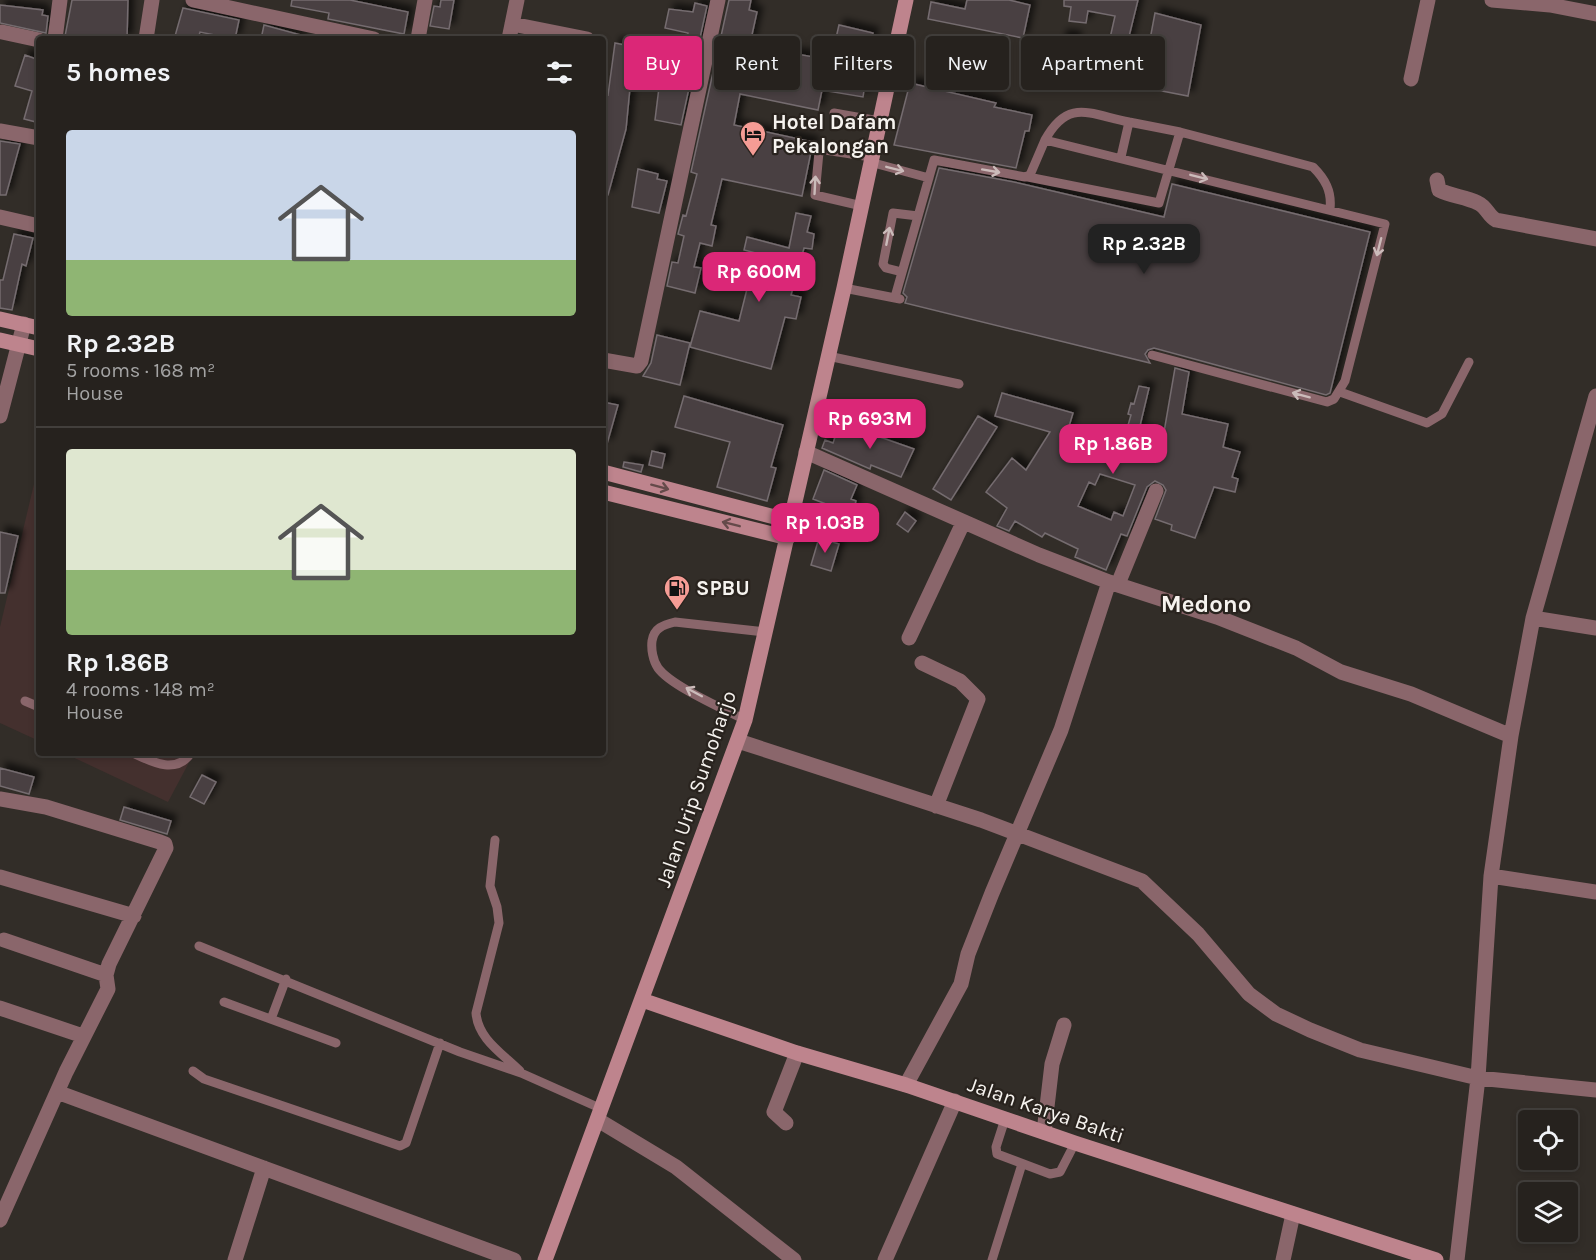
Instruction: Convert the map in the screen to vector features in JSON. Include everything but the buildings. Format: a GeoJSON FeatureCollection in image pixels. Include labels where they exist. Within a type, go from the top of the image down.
{"type":"FeatureCollection","features":[{"type":"Feature","properties":{"kind":"main road","name":"Jalan Urip Sumoharjo"},"geometry":{"type":"LineString","coordinates":[[545,1260],[745,720],[844,288],[906,0]]}},
{"type":"Feature","properties":{"kind":"main road"},"geometry":{"type":"LineString","coordinates":[[0,319],[32,326]]}},
{"type":"Feature","properties":{"kind":"main road"},"geometry":{"type":"LineString","coordinates":[[0,340],[36,348]]}},
{"type":"Feature","properties":{"kind":"main road"},"geometry":{"type":"LineString","coordinates":[[606,473],[790,521]]}},
{"type":"Feature","properties":{"kind":"main road"},"geometry":{"type":"LineString","coordinates":[[606,493],[788,538]]}},
{"type":"Feature","properties":{"kind":"main road","name":"Jalan Karya Bakti"},"geometry":{"type":"LineString","coordinates":[[642,1000],[797,1053],[906,1085],[1075,1143],[1436,1260]]}},
{"type":"Feature","properties":{"kind":"street"},"geometry":{"type":"LineString","coordinates":[[55,36],[60,0]]}},
{"type":"Feature","properties":{"kind":"street"},"geometry":{"type":"LineString","coordinates":[[146,36],[152,0]]}},
{"type":"Feature","properties":{"kind":"street"},"geometry":{"type":"LineString","coordinates":[[193,0],[360,36]]}},
{"type":"Feature","properties":{"kind":"street"},"geometry":{"type":"LineString","coordinates":[[419,36],[425,0]]}},
{"type":"Feature","properties":{"kind":"street"},"geometry":{"type":"LineString","coordinates":[[517,0],[511,32],[554,36]]}},
{"type":"Feature","properties":{"kind":"street"},"geometry":{"type":"LineString","coordinates":[[606,361],[628,366],[637,366],[641,361],[718,0]]}},
{"type":"Feature","properties":{"kind":"street"},"geometry":{"type":"LineString","coordinates":[[1411,79],[1428,0]]}},
{"type":"Feature","properties":{"kind":"street"},"geometry":{"type":"LineString","coordinates":[[1492,0],[1550,5],[1596,14]]}},
{"type":"Feature","properties":{"kind":"street"},"geometry":{"type":"LineString","coordinates":[[2,32],[36,39]]}},
{"type":"Feature","properties":{"kind":"street"},"geometry":{"type":"LineString","coordinates":[[0,131],[36,137]]}},
{"type":"Feature","properties":{"kind":"street"},"geometry":{"type":"LineString","coordinates":[[1437,180],[1439,190],[1485,206],[1491,217],[1496,220],[1596,239]]}},
{"type":"Feature","properties":{"kind":"street"},"geometry":{"type":"LineString","coordinates":[[0,217],[36,225]]}},
{"type":"Feature","properties":{"kind":"street"},"geometry":{"type":"LineString","coordinates":[[0,416],[18,344],[32,326]]}},
{"type":"Feature","properties":{"kind":"street"},"geometry":{"type":"LineString","coordinates":[[1457,1260],[1478,1078],[1491,876],[1511,736],[1533,618],[1596,396]]}},
{"type":"Feature","properties":{"kind":"street"},"geometry":{"type":"LineString","coordinates":[[806,452],[930,505],[963,523],[1114,583],[1217,617],[1296,648],[1341,672],[1411,694],[1511,736]]}},
{"type":"Feature","properties":{"kind":"street"},"geometry":{"type":"LineString","coordinates":[[906,1085],[961,984],[968,954],[1061,730],[1114,583],[1156,491]]}},
{"type":"Feature","properties":{"kind":"street"},"geometry":{"type":"LineString","coordinates":[[909,638],[963,523]]}},
{"type":"Feature","properties":{"kind":"street"},"geometry":{"type":"LineString","coordinates":[[1533,618],[1596,628]]}},
{"type":"Feature","properties":{"kind":"street"},"geometry":{"type":"LineString","coordinates":[[922,663],[960,681],[979,702],[936,806]]}},
{"type":"Feature","properties":{"kind":"street"},"geometry":{"type":"LineString","coordinates":[[738,741],[1019,834],[1142,881],[1197,934],[1250,994],[1276,1014],[1310,1030],[1360,1050],[1478,1078],[1596,1090]]}},
{"type":"Feature","properties":{"kind":"street"},"geometry":{"type":"LineString","coordinates":[[0,799],[46,807],[165,844],[165,854],[106,975],[108,989],[83,1036],[0,1220]]}},
{"type":"Feature","properties":{"kind":"street"},"geometry":{"type":"LineString","coordinates":[[1491,876],[1596,892]]}},
{"type":"Feature","properties":{"kind":"street"},"geometry":{"type":"LineString","coordinates":[[0,877],[134,916]]}},
{"type":"Feature","properties":{"kind":"street"},"geometry":{"type":"LineString","coordinates":[[4,940],[106,975]]}},
{"type":"Feature","properties":{"kind":"street"},"geometry":{"type":"LineString","coordinates":[[0,1008],[83,1036]]}},
{"type":"Feature","properties":{"kind":"street"},"geometry":{"type":"LineString","coordinates":[[1044,1132],[1052,1064],[1064,1025]]}},
{"type":"Feature","properties":{"kind":"street"},"geometry":{"type":"LineString","coordinates":[[786,1123],[774,1112],[797,1053]]}},
{"type":"Feature","properties":{"kind":"street"},"geometry":{"type":"LineString","coordinates":[[57,1092],[514,1260]]}},
{"type":"Feature","properties":{"kind":"street"},"geometry":{"type":"LineString","coordinates":[[885,1260],[955,1101]]}},
{"type":"Feature","properties":{"kind":"street"},"geometry":{"type":"LineString","coordinates":[[600,1114],[676,1167],[794,1260]]}},
{"type":"Feature","properties":{"kind":"street"},"geometry":{"type":"LineString","coordinates":[[235,1260],[264,1168]]}},
{"type":"Feature","properties":{"kind":"street"},"geometry":{"type":"LineString","coordinates":[[1283,1260],[1293,1214]]}},
{"type":"Feature","properties":{"kind":"lane"},"geometry":{"type":"LineString","coordinates":[[1028,177],[1055,121],[1075,112],[1179,132],[1312,167],[1321,174],[1331,195],[1330,209]]}},
{"type":"Feature","properties":{"kind":"lane"},"geometry":{"type":"LineString","coordinates":[[834,113],[879,121]]}},
{"type":"Feature","properties":{"kind":"lane"},"geometry":{"type":"LineString","coordinates":[[1121,157],[1129,122]]}},
{"type":"Feature","properties":{"kind":"lane"},"geometry":{"type":"LineString","coordinates":[[844,288],[898,298],[902,272],[934,160],[1158,203],[1170,170],[1179,132]]}},
{"type":"Feature","properties":{"kind":"lane"},"geometry":{"type":"LineString","coordinates":[[1045,140],[1385,224],[1346,381],[1334,399],[1327,402],[1152,355]]}},
{"type":"Feature","properties":{"kind":"lane"},"geometry":{"type":"LineString","coordinates":[[862,206],[815,195],[819,152],[825,150],[871,159],[929,178]]}},
{"type":"Feature","properties":{"kind":"lane"},"geometry":{"type":"LineString","coordinates":[[902,272],[886,268],[883,264],[893,213],[918,216]]}},
{"type":"Feature","properties":{"kind":"lane"},"geometry":{"type":"LineString","coordinates":[[828,356],[959,384]]}},
{"type":"Feature","properties":{"kind":"lane"},"geometry":{"type":"LineString","coordinates":[[1340,392],[1427,423],[1442,414],[1469,362]]}},
{"type":"Feature","properties":{"kind":"lane"},"geometry":{"type":"LineString","coordinates":[[745,720],[669,679],[657,667],[652,643],[655,631],[663,625],[675,622],[765,632]]}},
{"type":"Feature","properties":{"kind":"lane"},"geometry":{"type":"LineString","coordinates":[[25,701],[36,706]]}},
{"type":"Feature","properties":{"kind":"lane"},"geometry":{"type":"LineString","coordinates":[[139,756],[157,765],[169,765],[186,760],[189,756]]}},
{"type":"Feature","properties":{"kind":"lane"},"geometry":{"type":"LineString","coordinates":[[495,840],[490,886],[497,907],[499,923],[476,1013],[477,1026],[482,1036],[497,1047],[522,1073]]}},
{"type":"Feature","properties":{"kind":"lane"},"geometry":{"type":"LineString","coordinates":[[200,946],[286,978],[440,1043],[522,1073],[600,1114]]}},
{"type":"Feature","properties":{"kind":"lane"},"geometry":{"type":"LineString","coordinates":[[271,1019],[286,978]]}},
{"type":"Feature","properties":{"kind":"lane"},"geometry":{"type":"LineString","coordinates":[[224,1002],[336,1043]]}},
{"type":"Feature","properties":{"kind":"lane"},"geometry":{"type":"LineString","coordinates":[[193,1071],[204,1079],[400,1146],[406,1143],[440,1043]]}},
{"type":"Feature","properties":{"kind":"lane"},"geometry":{"type":"LineString","coordinates":[[1005,1119],[995,1152],[1022,1164],[1055,1174],[1060,1172],[1075,1143]]}},
{"type":"Feature","properties":{"kind":"lane"},"geometry":{"type":"LineString","coordinates":[[992,1260],[1022,1164]]}},
{"type":"Feature","properties":{"kind":"shaded area"},"geometry":{"type":"Polygon","coordinates":[[[36,476],[36,740],[0,723],[0,627],[36,476]]]}},
{"type":"Feature","properties":{"kind":"shaded area"},"geometry":{"type":"Polygon","coordinates":[[[70,756],[192,756],[168,802],[70,756]]]}},
{"type":"Feature","properties":{"kind":"place","name":"Hotel Dafam Pekalongan"},"geometry":{"type":"Point","coordinates":[753,157]}},
{"type":"Feature","properties":{"kind":"place","name":"SPBU"},"geometry":{"type":"Point","coordinates":[677,611]}},
{"type":"Feature","properties":{"kind":"district","name":"Medono"},"geometry":{"type":"Point","coordinates":[1206,604]}}]}
